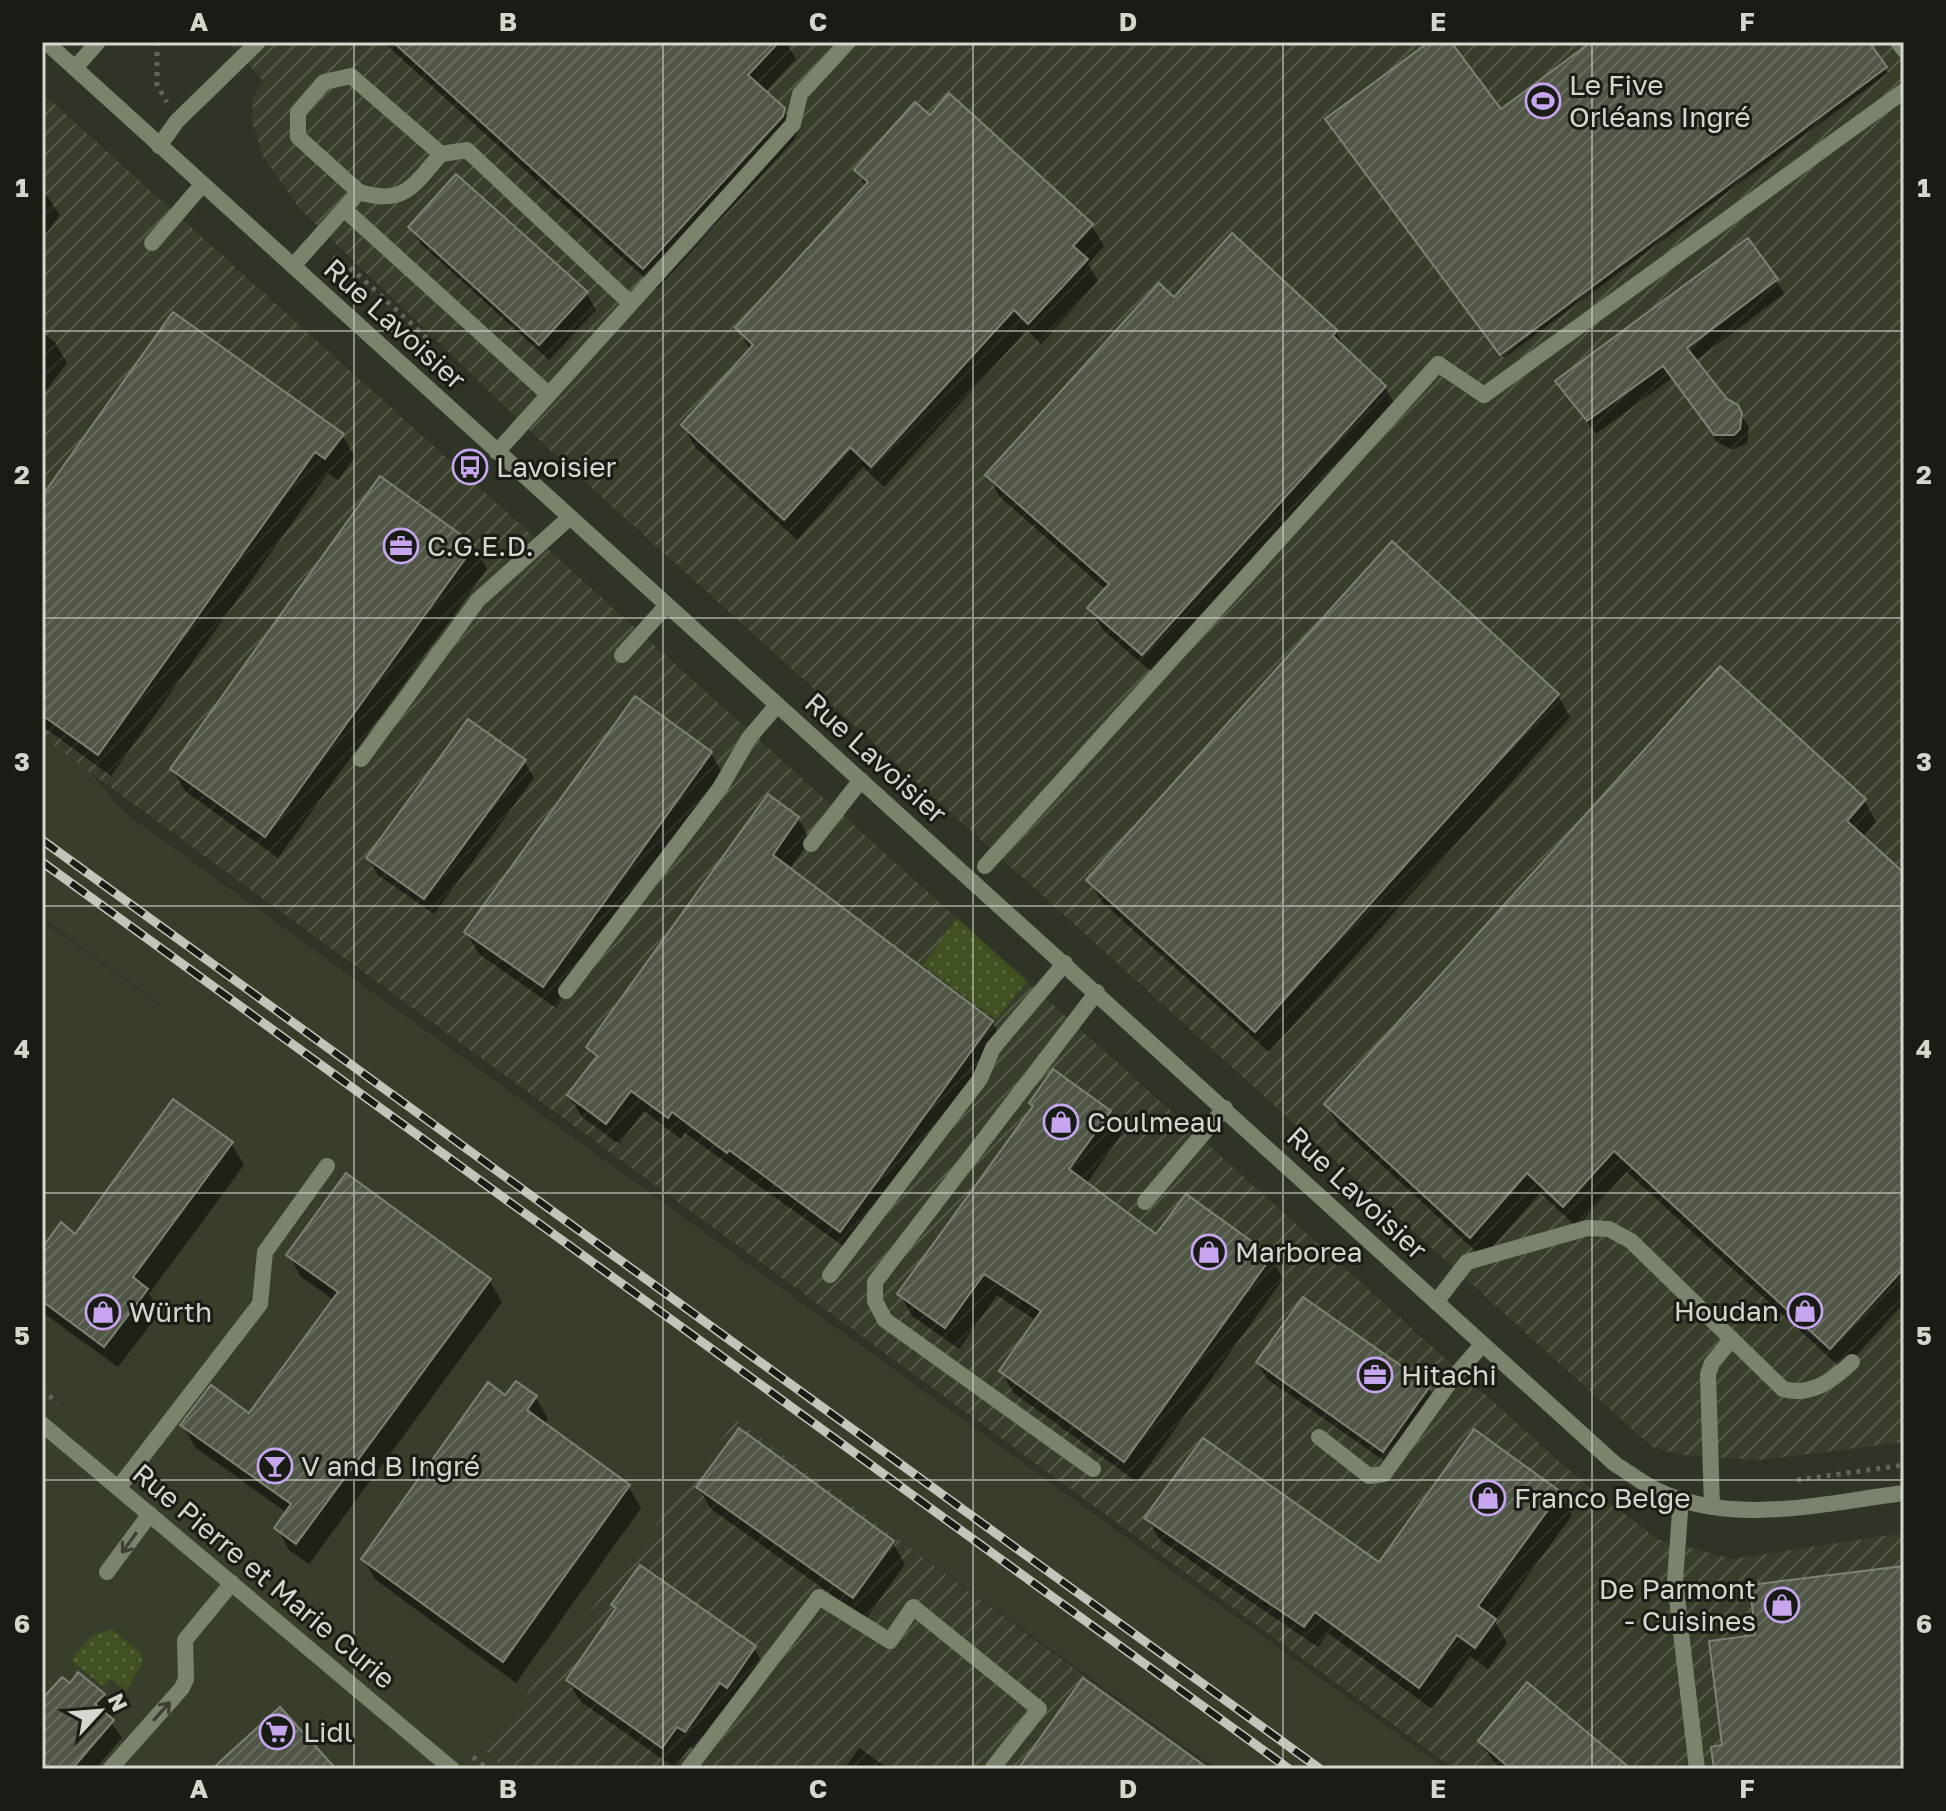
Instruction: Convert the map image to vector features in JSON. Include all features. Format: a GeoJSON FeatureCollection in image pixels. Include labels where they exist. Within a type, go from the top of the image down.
{"type":"FeatureCollection","features":[{"type":"Feature","properties":{"kind":"street","name":"Rue Lavoisier"},"geometry":{"type":"LineString","coordinates":[[46,42],[1615,1464],[1657,1490],[1712,1507],[1742,1511],[1904,1493]]}},
{"type":"Feature","properties":{"kind":"street"},"geometry":{"type":"LineString","coordinates":[[75,68],[98,42]]}},
{"type":"Feature","properties":{"kind":"street"},"geometry":{"type":"LineString","coordinates":[[159,146],[177,121],[258,42]]}},
{"type":"Feature","properties":{"kind":"street"},"geometry":{"type":"LineString","coordinates":[[497,452],[547,393],[793,124],[800,94],[848,42]]}},
{"type":"Feature","properties":{"kind":"street"},"geometry":{"type":"LineString","coordinates":[[1898,42],[1904,50]]}},
{"type":"Feature","properties":{"kind":"street"},"geometry":{"type":"LineString","coordinates":[[441,154],[351,76],[324,82],[298,112],[298,137],[359,192],[382,200],[408,192],[441,154],[467,150],[630,303]]}},
{"type":"Feature","properties":{"kind":"street"},"geometry":{"type":"LineString","coordinates":[[985,866],[1438,364],[1484,395],[1904,91]]}},
{"type":"Feature","properties":{"kind":"street"},"geometry":{"type":"LineString","coordinates":[[152,243],[202,185]]}},
{"type":"Feature","properties":{"kind":"street"},"geometry":{"type":"LineString","coordinates":[[293,266],[359,192]]}},
{"type":"Feature","properties":{"kind":"street"},"geometry":{"type":"LineString","coordinates":[[344,209],[547,393]]}},
{"type":"Feature","properties":{"kind":"street"},"geometry":{"type":"LineString","coordinates":[[361,759],[478,600],[569,518]]}},
{"type":"Feature","properties":{"kind":"street"},"geometry":{"type":"LineString","coordinates":[[622,655],[667,605]]}},
{"type":"Feature","properties":{"kind":"street"},"geometry":{"type":"LineString","coordinates":[[566,991],[720,788],[749,738],[777,705]]}},
{"type":"Feature","properties":{"kind":"street"},"geometry":{"type":"LineString","coordinates":[[811,844],[861,780]]}},
{"type":"Feature","properties":{"kind":"street"},"geometry":{"type":"LineString","coordinates":[[830,1275],[980,1079],[993,1048],[1065,963]]}},
{"type":"Feature","properties":{"kind":"street"},"geometry":{"type":"LineString","coordinates":[[1093,1469],[885,1320],[875,1301],[875,1282],[1097,992]]}},
{"type":"Feature","properties":{"kind":"street"},"geometry":{"type":"LineString","coordinates":[[1145,1202],[1225,1108]]}},
{"type":"Feature","properties":{"kind":"street"},"geometry":{"type":"LineString","coordinates":[[119,1487],[260,1304],[265,1252],[327,1166]]}},
{"type":"Feature","properties":{"kind":"street"},"geometry":{"type":"LineString","coordinates":[[1436,1302],[1467,1262],[1587,1228],[1609,1229],[1631,1241],[1783,1389],[1808,1391],[1835,1379],[1852,1362]]}},
{"type":"Feature","properties":{"kind":"street"},"geometry":{"type":"LineString","coordinates":[[1712,1507],[1708,1374],[1712,1363],[1732,1339]]}},
{"type":"Feature","properties":{"kind":"street"},"geometry":{"type":"LineString","coordinates":[[1319,1437],[1369,1476],[1384,1474],[1452,1379],[1482,1345]]}},
{"type":"Feature","properties":{"kind":"street","name":"Rue Pierre et Marie Curie"},"geometry":{"type":"LineString","coordinates":[[42,1424],[452,1769]]}},
{"type":"Feature","properties":{"kind":"street"},"geometry":{"type":"LineString","coordinates":[[1681,1498],[1675,1581],[1697,1769]]}},
{"type":"Feature","properties":{"kind":"street"},"geometry":{"type":"LineString","coordinates":[[107,1572],[150,1514]]}},
{"type":"Feature","properties":{"kind":"street"},"geometry":{"type":"LineString","coordinates":[[110,1769],[182,1688],[186,1679],[185,1640],[232,1583]]}},
{"type":"Feature","properties":{"kind":"street"},"geometry":{"type":"LineString","coordinates":[[688,1769],[819,1597],[890,1641],[913,1607],[1039,1709],[992,1769]]}},
{"type":"Feature","properties":{"kind":"shaded area"},"geometry":{"type":"Polygon","coordinates":[[[229,42],[1904,42],[1904,1442],[1759,1460],[1682,1455],[1652,1447],[550,450],[300,209],[263,156],[252,122],[253,97],[263,81],[229,42]]]}},
{"type":"Feature","properties":{"kind":"shaded area"},"geometry":{"type":"Polygon","coordinates":[[[42,93],[1572,1473],[1657,1539],[1732,1559],[1904,1533],[1904,1769],[1454,1769],[42,737],[42,93]]]}},
{"type":"Feature","properties":{"kind":"shaded area"},"geometry":{"type":"Polygon","coordinates":[[[42,736],[86,768],[125,813],[1446,1769],[1216,1769],[735,1421],[484,1750],[504,1769],[42,1769],[42,920],[202,1035],[42,918],[42,736]]]}},
{"type":"Feature","properties":{"kind":"shaded area"},"geometry":{"type":"Polygon","coordinates":[[[736,1420],[1211,1769],[504,1769],[484,1750],[736,1420]]]}},
{"type":"Feature","properties":{"kind":"green space"},"geometry":{"type":"Polygon","coordinates":[[[957,918],[1027,981],[996,1019],[923,965],[957,918]]]}},
{"type":"Feature","properties":{"kind":"green space"},"geometry":{"type":"Polygon","coordinates":[[[112,1629],[140,1653],[143,1662],[126,1691],[111,1679],[103,1686],[71,1660],[92,1636],[112,1629]]]}},
{"type":"Feature","properties":{"kind":"building"},"geometry":{"type":"Polygon","coordinates":[[[393,42],[779,42],[748,75],[785,108],[783,116],[643,269],[393,42]]]}},
{"type":"Feature","properties":{"kind":"building","name":"Le Five Orléans Ingré"},"geometry":{"type":"Polygon","coordinates":[[[1429,42],[1451,42],[1501,109],[1591,42],[1869,42],[1887,67],[1500,355],[1325,119],[1429,42]]]}},
{"type":"Feature","properties":{"kind":"building"},"geometry":{"type":"Polygon","coordinates":[[[949,93],[1093,224],[1073,246],[1088,259],[1028,324],[1014,310],[871,467],[850,447],[784,520],[681,425],[753,345],[735,328],[868,182],[854,170],[915,102],[930,115],[949,93]]]}},
{"type":"Feature","properties":{"kind":"building"},"geometry":{"type":"Polygon","coordinates":[[[456,174],[588,292],[539,345],[408,227],[456,174]]]}},
{"type":"Feature","properties":{"kind":"building"},"geometry":{"type":"Polygon","coordinates":[[[1232,233],[1337,330],[1333,336],[1386,386],[1142,655],[1087,608],[1109,584],[985,475],[1159,283],[1174,297],[1232,233]]]}},
{"type":"Feature","properties":{"kind":"building"},"geometry":{"type":"Polygon","coordinates":[[[1748,238],[1778,279],[1687,348],[1727,399],[1738,405],[1742,413],[1740,429],[1734,435],[1714,435],[1663,366],[1587,421],[1555,381],[1748,238]]]}},
{"type":"Feature","properties":{"kind":"building"},"geometry":{"type":"Polygon","coordinates":[[[173,312],[344,434],[325,459],[315,452],[98,755],[42,715],[42,496],[173,312]]]}},
{"type":"Feature","properties":{"kind":"building"},"geometry":{"type":"Polygon","coordinates":[[[380,476],[475,545],[265,837],[170,769],[380,476]]]}},
{"type":"Feature","properties":{"kind":"building"},"geometry":{"type":"Polygon","coordinates":[[[1392,541],[1559,694],[1255,1032],[1086,880],[1392,541]]]}},
{"type":"Feature","properties":{"kind":"building"},"geometry":{"type":"Polygon","coordinates":[[[1720,666],[1866,799],[1847,821],[1904,873],[1904,1268],[1830,1349],[1614,1151],[1563,1207],[1527,1173],[1470,1238],[1324,1104],[1720,666]]]}},
{"type":"Feature","properties":{"kind":"building"},"geometry":{"type":"Polygon","coordinates":[[[635,696],[712,752],[543,987],[464,932],[635,696]]]}},
{"type":"Feature","properties":{"kind":"building"},"geometry":{"type":"Polygon","coordinates":[[[468,719],[526,760],[424,899],[366,858],[468,719]]]}},
{"type":"Feature","properties":{"kind":"building"},"geometry":{"type":"Polygon","coordinates":[[[768,794],[799,817],[773,855],[993,1021],[840,1232],[729,1150],[727,1153],[672,1112],[668,1118],[631,1091],[606,1124],[567,1095],[597,1056],[586,1047],[768,794]]]}},
{"type":"Feature","properties":{"kind":"building"},"geometry":{"type":"Polygon","coordinates":[[[1053,1069],[1111,1111],[1069,1169],[1156,1234],[1186,1194],[1272,1256],[1124,1462],[999,1371],[1041,1311],[984,1274],[945,1328],[897,1294],[1033,1106],[1029,1103],[1053,1069]]]}},
{"type":"Feature","properties":{"kind":"building"},"geometry":{"type":"Polygon","coordinates":[[[173,1099],[233,1142],[133,1277],[148,1289],[104,1347],[42,1301],[42,1248],[61,1222],[75,1234],[173,1099]]]}},
{"type":"Feature","properties":{"kind":"building"},"geometry":{"type":"Polygon","coordinates":[[[346,1173],[491,1279],[296,1544],[274,1528],[291,1504],[180,1425],[211,1385],[249,1413],[338,1292],[286,1255],[346,1173]]]}},
{"type":"Feature","properties":{"kind":"building"},"geometry":{"type":"Polygon","coordinates":[[[1303,1297],[1430,1386],[1383,1452],[1256,1362],[1303,1297]]]}},
{"type":"Feature","properties":{"kind":"building"},"geometry":{"type":"Polygon","coordinates":[[[516,1381],[537,1396],[527,1410],[630,1485],[503,1662],[361,1559],[488,1382],[505,1395],[516,1381]]]}},
{"type":"Feature","properties":{"kind":"building"},"geometry":{"type":"Polygon","coordinates":[[[739,1428],[894,1541],[853,1598],[696,1487],[739,1428]]]}},
{"type":"Feature","properties":{"kind":"building"},"geometry":{"type":"Polygon","coordinates":[[[1474,1429],[1561,1492],[1478,1606],[1496,1619],[1475,1648],[1457,1635],[1419,1688],[1315,1612],[1304,1627],[1144,1518],[1203,1438],[1379,1562],[1474,1429]]]}},
{"type":"Feature","properties":{"kind":"building"},"geometry":{"type":"Polygon","coordinates":[[[640,1565],[756,1646],[727,1688],[720,1683],[685,1732],[677,1727],[662,1748],[566,1680],[616,1608],[611,1605],[640,1565]]]}},
{"type":"Feature","properties":{"kind":"building"},"geometry":{"type":"Polygon","coordinates":[[[1904,1566],[1904,1769],[1714,1769],[1711,1747],[1722,1745],[1709,1641],[1755,1635],[1750,1585],[1904,1566]]]}},
{"type":"Feature","properties":{"kind":"building"},"geometry":{"type":"Polygon","coordinates":[[[78,1672],[105,1694],[95,1704],[114,1720],[72,1769],[42,1769],[42,1699],[62,1677],[70,1683],[78,1672]]]}},
{"type":"Feature","properties":{"kind":"building"},"geometry":{"type":"Polygon","coordinates":[[[1083,1678],[1122,1706],[1209,1769],[1018,1769],[1083,1678]]]}},
{"type":"Feature","properties":{"kind":"building"},"geometry":{"type":"Polygon","coordinates":[[[1527,1682],[1631,1769],[1511,1769],[1478,1741],[1527,1682]]]}},
{"type":"Feature","properties":{"kind":"building","name":"Lidl"},"geometry":{"type":"Polygon","coordinates":[[[280,1707],[336,1769],[212,1769],[280,1707]]]}},
{"type":"Feature","properties":{"kind":"railway"},"geometry":{"type":"LineString","coordinates":[[42,840],[1320,1769]]}},
{"type":"Feature","properties":{"kind":"railway"},"geometry":{"type":"LineString","coordinates":[[42,862],[1289,1769]]}},
{"type":"Feature","properties":{"kind":"place","name":"Le Five Orléans Ingré"},"geometry":{"type":"Point","coordinates":[1543,101]}},
{"type":"Feature","properties":{"kind":"place","name":"Lavoisier"},"geometry":{"type":"Point","coordinates":[470,467]}},
{"type":"Feature","properties":{"kind":"place","name":"C.G.E.D."},"geometry":{"type":"Point","coordinates":[401,546]}},
{"type":"Feature","properties":{"kind":"place","name":"Coulmeau"},"geometry":{"type":"Point","coordinates":[1061,1122]}},
{"type":"Feature","properties":{"kind":"place","name":"Marborea"},"geometry":{"type":"Point","coordinates":[1209,1252]}},
{"type":"Feature","properties":{"kind":"place","name":"Houdan"},"geometry":{"type":"Point","coordinates":[1805,1311]}},
{"type":"Feature","properties":{"kind":"place","name":"Würth"},"geometry":{"type":"Point","coordinates":[103,1312]}},
{"type":"Feature","properties":{"kind":"place","name":"Hitachi"},"geometry":{"type":"Point","coordinates":[1375,1375]}},
{"type":"Feature","properties":{"kind":"place","name":"V and B Ingré"},"geometry":{"type":"Point","coordinates":[275,1466]}},
{"type":"Feature","properties":{"kind":"place","name":"Franco Belge"},"geometry":{"type":"Point","coordinates":[1488,1498]}},
{"type":"Feature","properties":{"kind":"place","name":"De Parmont - Cuisines"},"geometry":{"type":"Point","coordinates":[1782,1605]}},
{"type":"Feature","properties":{"kind":"place","name":"Lidl"},"geometry":{"type":"Point","coordinates":[277,1732]}}]}
